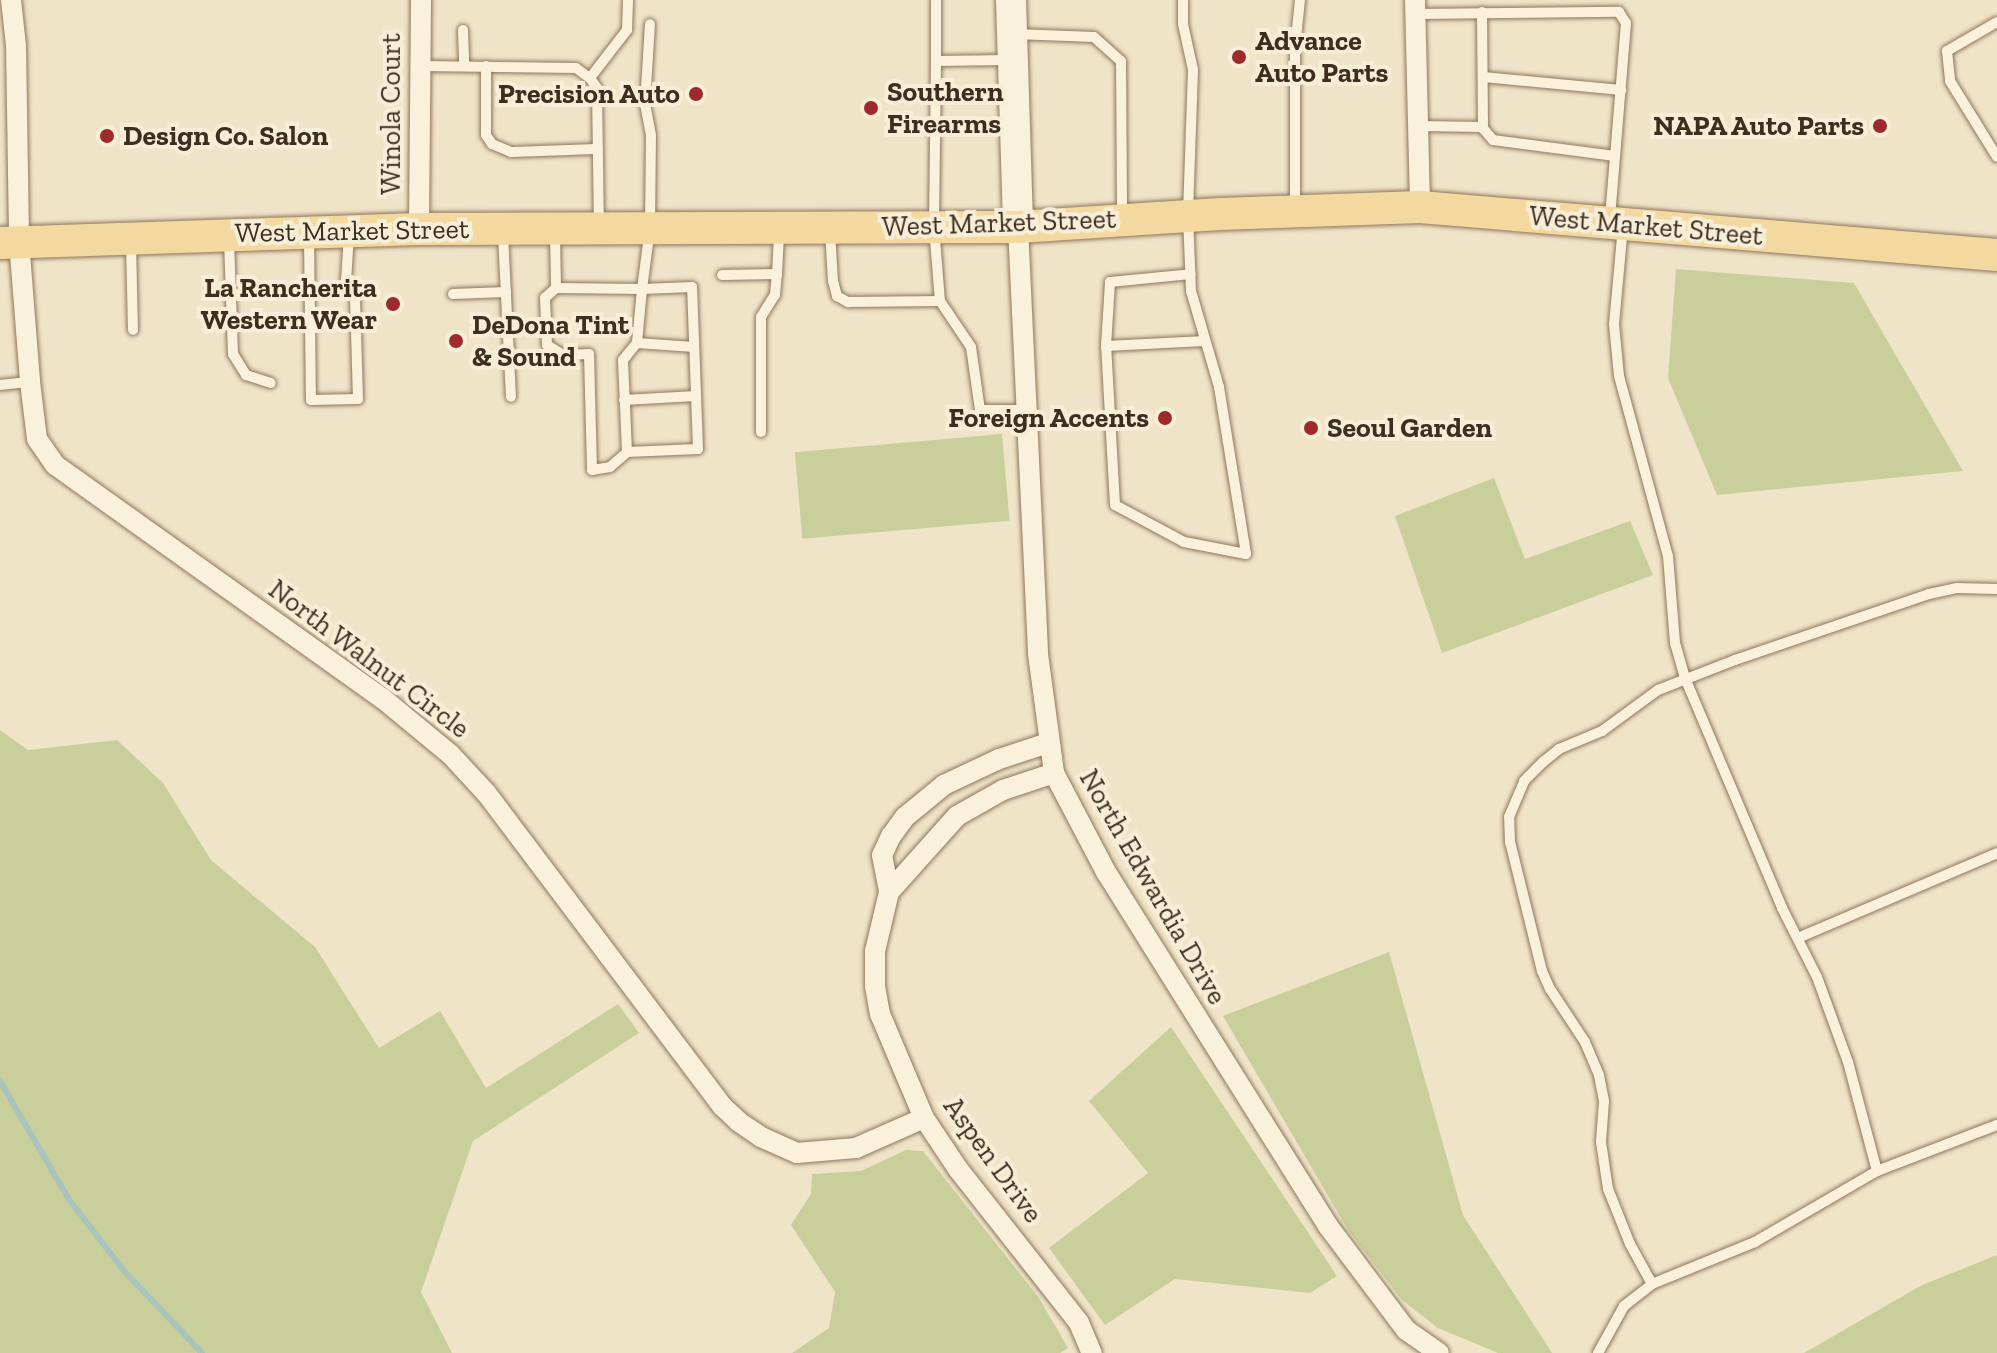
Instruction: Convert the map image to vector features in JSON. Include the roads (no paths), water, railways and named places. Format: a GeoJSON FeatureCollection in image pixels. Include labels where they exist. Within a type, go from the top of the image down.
{"type":"FeatureCollection","features":[{"type":"Feature","properties":{"kind":"main road"},"geometry":{"type":"LineString","coordinates":[[1011,0],[1018,227]]}},
{"type":"Feature","properties":{"kind":"main road","name":"West Market Street"},"geometry":{"type":"LineString","coordinates":[[9,242],[419,229],[1018,227],[1188,216],[1420,207],[1997,255]]}},
{"type":"Feature","properties":{"kind":"street","name":"North Walnut Circle"},"geometry":{"type":"LineString","coordinates":[[11,0],[16,45],[9,242],[37,439],[55,465],[382,698],[450,754],[487,794],[722,1106],[739,1122],[761,1137],[797,1153],[856,1148],[924,1118]]}},
{"type":"Feature","properties":{"kind":"street","name":"Winola Court"},"geometry":{"type":"LineString","coordinates":[[419,229],[421,0]]}},
{"type":"Feature","properties":{"kind":"street"},"geometry":{"type":"LineString","coordinates":[[1415,7],[1420,207]]}},
{"type":"Feature","properties":{"kind":"street","name":"North Edwardia Drive"},"geometry":{"type":"LineString","coordinates":[[1018,227],[1038,654],[1054,773],[1106,872],[1328,1226],[1406,1330],[1439,1353]]}},
{"type":"Feature","properties":{"kind":"street","name":"Aspen Drive"},"geometry":{"type":"LineString","coordinates":[[1048,743],[968,771],[944,785],[905,817],[882,855],[889,892],[875,951],[875,986],[880,1014],[924,1118],[958,1169],[1079,1323],[1092,1353]]}},
{"type":"Feature","properties":{"kind":"street","name":"Aspen Drive"},"geometry":{"type":"LineString","coordinates":[[889,892],[957,816],[1003,790],[1054,773]]}},
{"type":"Feature","properties":{"kind":"lane"},"geometry":{"type":"LineString","coordinates":[[590,78],[627,30],[628,0]]}},
{"type":"Feature","properties":{"kind":"lane"},"geometry":{"type":"LineString","coordinates":[[936,0],[934,227],[940,301],[971,347],[980,410],[1025,410]]}},
{"type":"Feature","properties":{"kind":"lane"},"geometry":{"type":"LineString","coordinates":[[1183,0],[1183,24],[1193,70],[1188,216],[1191,274],[1191,291],[1219,387],[1246,554],[1184,542],[1115,505],[1106,346],[1110,282],[1191,274]]}},
{"type":"Feature","properties":{"kind":"lane"},"geometry":{"type":"LineString","coordinates":[[1295,211],[1295,47],[1300,0]]}},
{"type":"Feature","properties":{"kind":"lane"},"geometry":{"type":"LineString","coordinates":[[1415,7],[1482,12],[1619,12],[1626,23],[1615,156],[1614,324],[1619,376],[1668,556],[1675,643],[1685,678],[1817,977],[1848,1062],[1877,1171]]}},
{"type":"Feature","properties":{"kind":"lane"},"geometry":{"type":"LineString","coordinates":[[1482,12],[1483,129],[1493,140],[1615,156]]}},
{"type":"Feature","properties":{"kind":"lane"},"geometry":{"type":"LineString","coordinates":[[1997,22],[1947,51],[1950,81],[1997,157]]}},
{"type":"Feature","properties":{"kind":"lane"},"geometry":{"type":"LineString","coordinates":[[627,452],[623,360],[637,343],[650,228],[651,135],[645,105],[651,47],[650,24]]}},
{"type":"Feature","properties":{"kind":"lane"},"geometry":{"type":"LineString","coordinates":[[463,30],[464,65]]}},
{"type":"Feature","properties":{"kind":"lane"},"geometry":{"type":"LineString","coordinates":[[936,61],[1012,47],[1094,37],[1121,61],[1122,220]]}},
{"type":"Feature","properties":{"kind":"lane"},"geometry":{"type":"LineString","coordinates":[[420,66],[576,68],[590,78],[597,88],[599,228]]}},
{"type":"Feature","properties":{"kind":"lane"},"geometry":{"type":"LineString","coordinates":[[486,66],[486,135],[492,144],[511,152],[598,149]]}},
{"type":"Feature","properties":{"kind":"lane"},"geometry":{"type":"LineString","coordinates":[[1483,77],[1621,90]]}},
{"type":"Feature","properties":{"kind":"lane"},"geometry":{"type":"LineString","coordinates":[[1419,126],[1483,129]]}},
{"type":"Feature","properties":{"kind":"lane"},"geometry":{"type":"LineString","coordinates":[[830,227],[833,281],[837,296],[848,302],[940,301]]}},
{"type":"Feature","properties":{"kind":"lane"},"geometry":{"type":"LineString","coordinates":[[502,228],[511,397]]}},
{"type":"Feature","properties":{"kind":"lane"},"geometry":{"type":"LineString","coordinates":[[555,228],[556,288]]}},
{"type":"Feature","properties":{"kind":"lane"},"geometry":{"type":"LineString","coordinates":[[761,432],[761,317],[775,295],[779,228]]}},
{"type":"Feature","properties":{"kind":"lane"},"geometry":{"type":"LineString","coordinates":[[309,232],[311,400],[358,399],[355,295],[346,281],[349,231]]}},
{"type":"Feature","properties":{"kind":"lane"},"geometry":{"type":"LineString","coordinates":[[229,234],[233,354],[246,375],[271,383]]}},
{"type":"Feature","properties":{"kind":"lane"},"geometry":{"type":"LineString","coordinates":[[131,237],[133,330]]}},
{"type":"Feature","properties":{"kind":"lane"},"geometry":{"type":"LineString","coordinates":[[722,275],[777,274]]}},
{"type":"Feature","properties":{"kind":"lane"},"geometry":{"type":"LineString","coordinates":[[692,287],[698,449],[627,452],[610,467],[592,470],[589,354],[563,355],[547,345],[545,298],[556,288],[642,289],[692,287]]}},
{"type":"Feature","properties":{"kind":"lane"},"geometry":{"type":"LineString","coordinates":[[453,294],[506,292]]}},
{"type":"Feature","properties":{"kind":"lane"},"geometry":{"type":"LineString","coordinates":[[1106,346],[1205,341]]}},
{"type":"Feature","properties":{"kind":"lane"},"geometry":{"type":"LineString","coordinates":[[637,343],[694,347]]}},
{"type":"Feature","properties":{"kind":"lane"},"geometry":{"type":"LineString","coordinates":[[0,385],[30,382]]}},
{"type":"Feature","properties":{"kind":"lane"},"geometry":{"type":"LineString","coordinates":[[624,400],[696,396]]}},
{"type":"Feature","properties":{"kind":"lane"},"geometry":{"type":"LineString","coordinates":[[1652,1284],[1630,1244],[1608,1189],[1601,1142],[1604,1101],[1599,1075],[1585,1042],[1550,989],[1542,971],[1510,842],[1509,817],[1524,781],[1559,749],[1602,731],[1658,690],[1685,678],[1929,594],[1957,588],[1997,589]]}},
{"type":"Feature","properties":{"kind":"lane"},"geometry":{"type":"LineString","coordinates":[[1798,938],[1997,853]]}},
{"type":"Feature","properties":{"kind":"lane"},"geometry":{"type":"LineString","coordinates":[[1598,1353],[1624,1306],[1652,1284],[1755,1242],[1877,1171],[1997,1125]]}},
{"type":"Feature","properties":{"kind":"waterway"},"geometry":{"type":"LineString","coordinates":[[0,1081],[68,1198],[124,1271],[202,1353]]}},
{"type":"Feature","properties":{"kind":"place","name":"Advance Auto Parts"},"geometry":{"type":"Point","coordinates":[1239,57]}},
{"type":"Feature","properties":{"kind":"place","name":"Precision Auto"},"geometry":{"type":"Point","coordinates":[696,94]}},
{"type":"Feature","properties":{"kind":"place","name":"Southern Firearms"},"geometry":{"type":"Point","coordinates":[871,108]}},
{"type":"Feature","properties":{"kind":"place","name":"NAPA Auto Parts"},"geometry":{"type":"Point","coordinates":[1880,126]}},
{"type":"Feature","properties":{"kind":"place","name":"Design Co. Salon"},"geometry":{"type":"Point","coordinates":[107,136]}},
{"type":"Feature","properties":{"kind":"place","name":"La Rancherita Western Wear"},"geometry":{"type":"Point","coordinates":[393,304]}},
{"type":"Feature","properties":{"kind":"place","name":"DeDona Tint & Sound"},"geometry":{"type":"Point","coordinates":[456,341]}},
{"type":"Feature","properties":{"kind":"place","name":"Foreign Accents"},"geometry":{"type":"Point","coordinates":[1165,418]}},
{"type":"Feature","properties":{"kind":"place","name":"Seoul Garden"},"geometry":{"type":"Point","coordinates":[1311,428]}}]}
